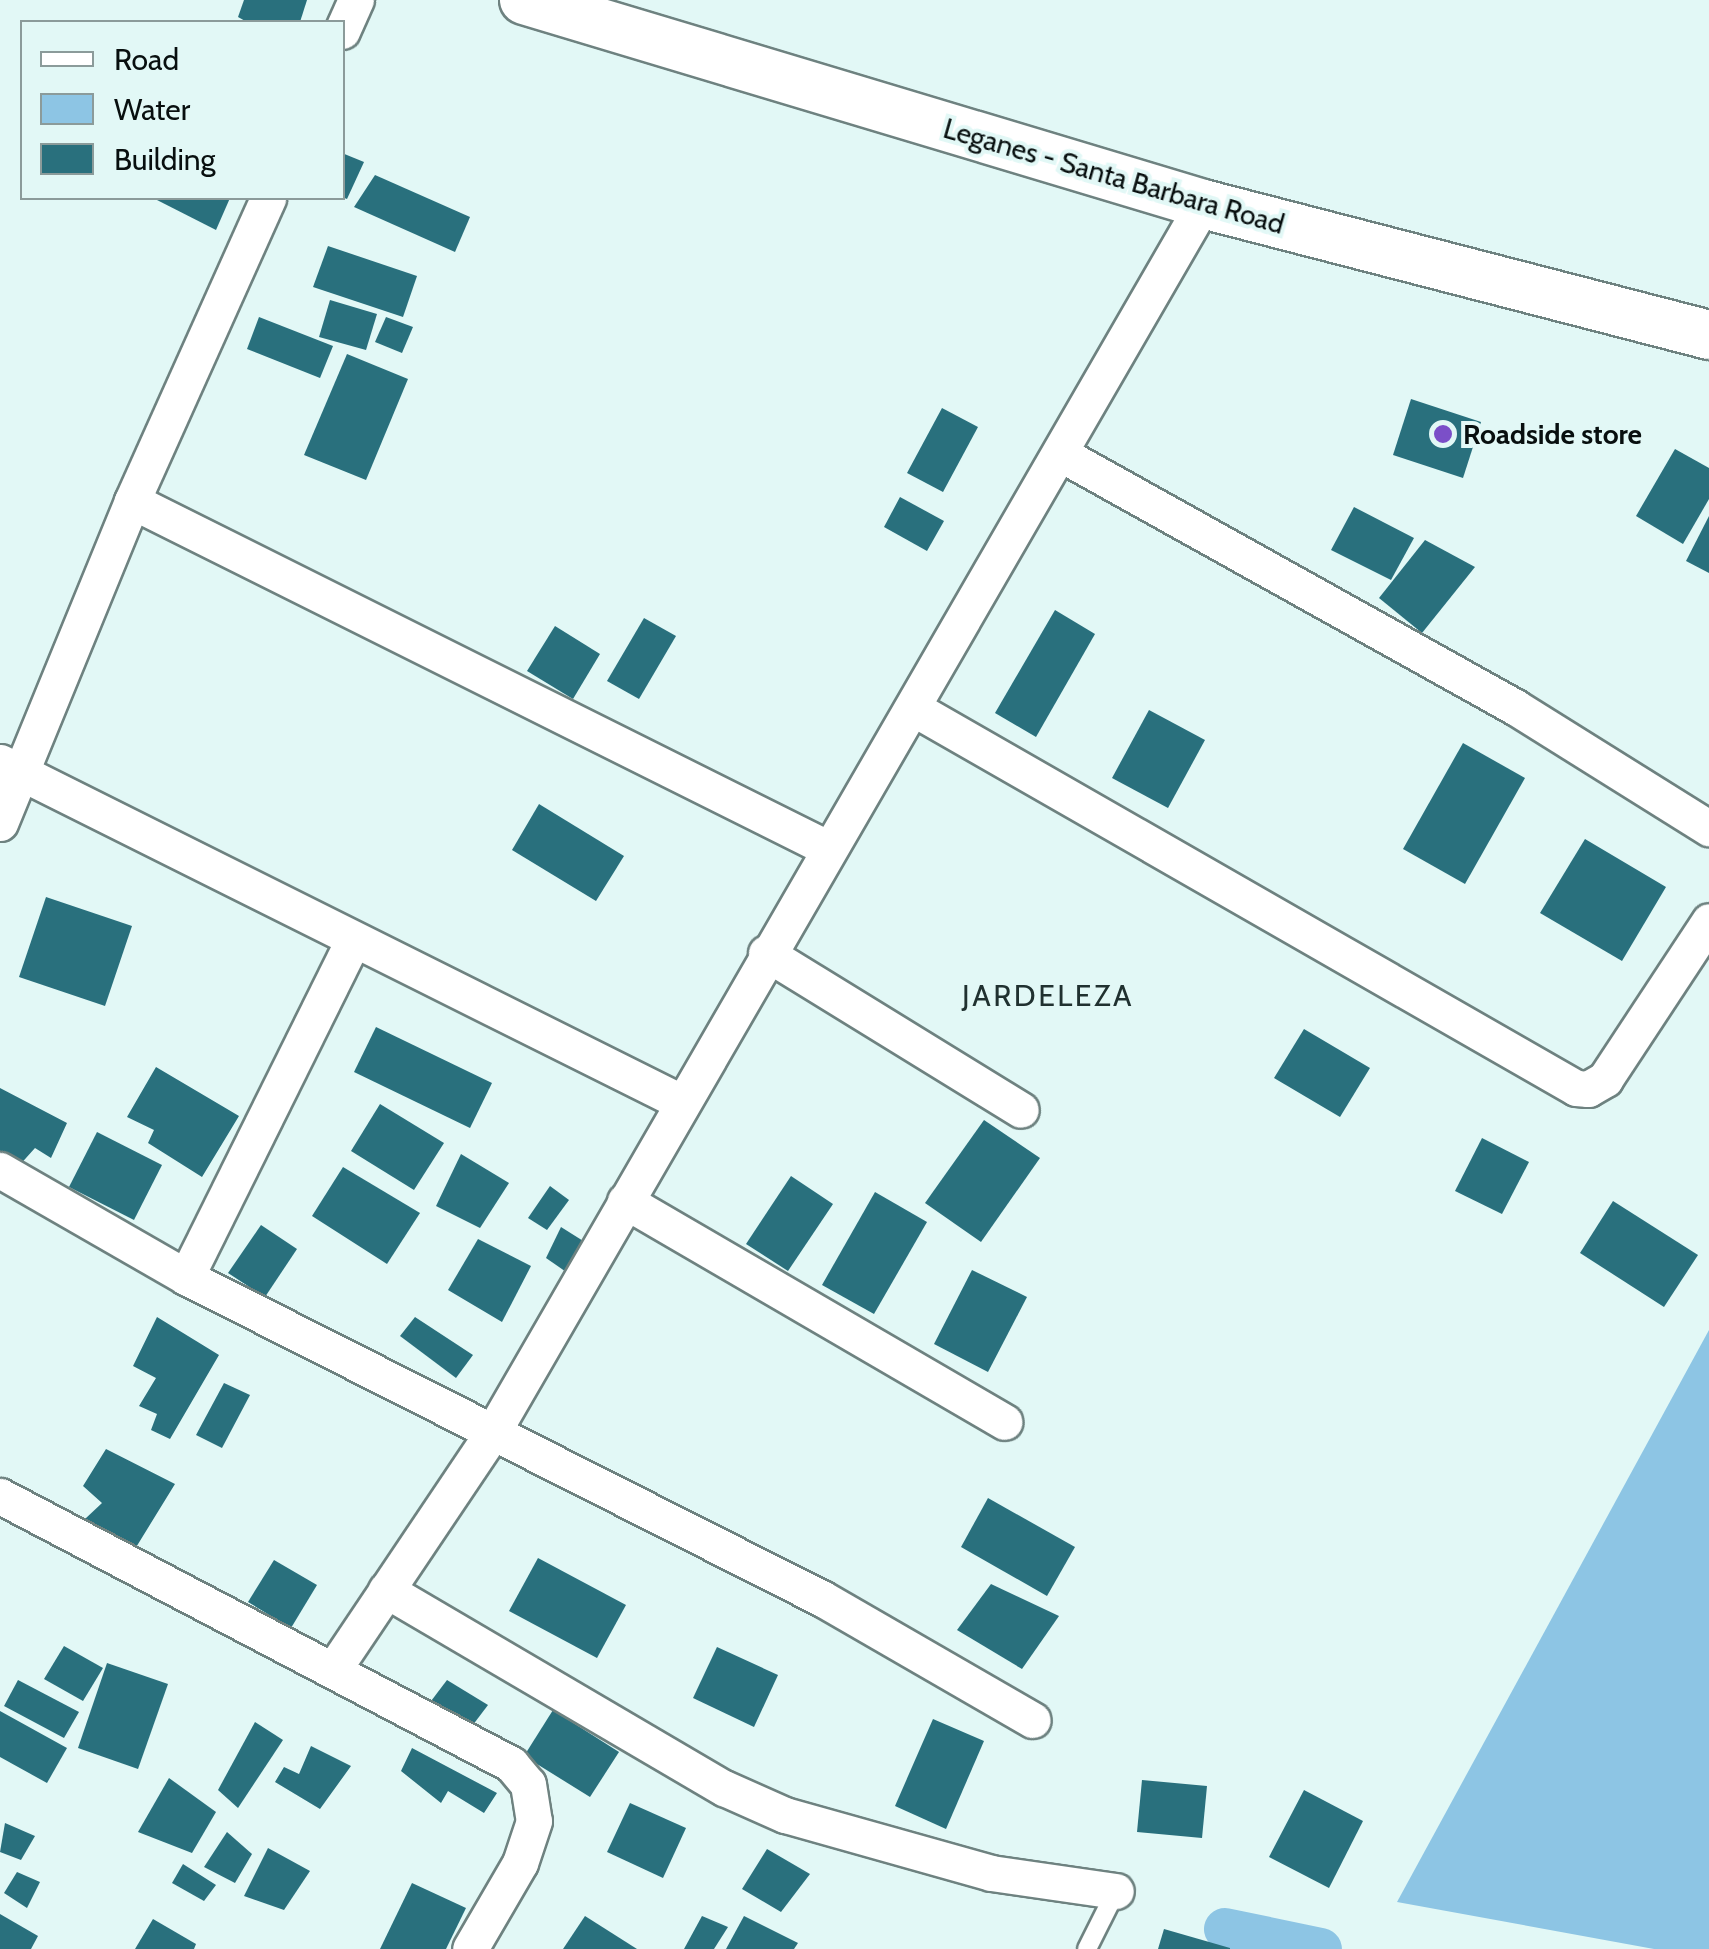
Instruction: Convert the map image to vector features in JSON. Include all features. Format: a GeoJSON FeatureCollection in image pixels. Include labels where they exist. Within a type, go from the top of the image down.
{"type":"FeatureCollection","features":[{"type":"Feature","properties":{"kind":"main road","name":"Leganes - Santa Barbara Road"},"geometry":{"type":"LineString","coordinates":[[524,0],[1203,204],[1709,335]]}},
{"type":"Feature","properties":{"kind":"street"},"geometry":{"type":"LineString","coordinates":[[345,24],[356,0]]}},
{"type":"Feature","properties":{"kind":"street"},"geometry":{"type":"LineString","coordinates":[[0,823],[11,768],[267,200]]}},
{"type":"Feature","properties":{"kind":"street"},"geometry":{"type":"LineString","coordinates":[[333,1670],[494,1430],[1203,204]]}},
{"type":"Feature","properties":{"kind":"street"},"geometry":{"type":"LineString","coordinates":[[1061,454],[1515,707],[1709,828]]}},
{"type":"Feature","properties":{"kind":"street"},"geometry":{"type":"LineString","coordinates":[[132,502],[829,849]]}},
{"type":"Feature","properties":{"kind":"street"},"geometry":{"type":"LineString","coordinates":[[913,708],[1576,1088],[1588,1089],[1605,1078],[1709,921]]}},
{"type":"Feature","properties":{"kind":"street"},"geometry":{"type":"LineString","coordinates":[[11,768],[352,942],[681,1102]]}},
{"type":"Feature","properties":{"kind":"street"},"geometry":{"type":"LineString","coordinates":[[186,1277],[352,942]]}},
{"type":"Feature","properties":{"kind":"street"},"geometry":{"type":"LineString","coordinates":[[766,954],[1021,1110]]}},
{"type":"Feature","properties":{"kind":"street"},"geometry":{"type":"LineString","coordinates":[[0,1170],[186,1277],[823,1599],[1033,1720]]}},
{"type":"Feature","properties":{"kind":"street"},"geometry":{"type":"LineString","coordinates":[[625,1200],[1004,1422]]}},
{"type":"Feature","properties":{"kind":"street"},"geometry":{"type":"LineString","coordinates":[[0,1496],[511,1764],[528,1784],[534,1822],[520,1862],[470,1949]]}},
{"type":"Feature","properties":{"kind":"street"},"geometry":{"type":"LineString","coordinates":[[386,1590],[724,1788],[785,1815],[991,1872],[1116,1891]]}},
{"type":"Feature","properties":{"kind":"lane"},"geometry":{"type":"LineString","coordinates":[[1087,1949],[1116,1891]]}},
{"type":"Feature","properties":{"kind":"water"},"geometry":{"type":"Polygon","coordinates":[[[1709,1330],[1709,1949],[1654,1949],[1397,1902],[1709,1330]]]}},
{"type":"Feature","properties":{"kind":"building"},"geometry":{"type":"Polygon","coordinates":[[[244,0],[307,0],[301,20],[238,17],[244,0]]]}},
{"type":"Feature","properties":{"kind":"building"},"geometry":{"type":"Polygon","coordinates":[[[345,154],[364,162],[345,198],[345,154]]]}},
{"type":"Feature","properties":{"kind":"building"},"geometry":{"type":"Polygon","coordinates":[[[375,175],[470,217],[455,252],[354,207],[375,175]]]}},
{"type":"Feature","properties":{"kind":"building"},"geometry":{"type":"Polygon","coordinates":[[[157,200],[229,200],[216,230],[157,200]]]}},
{"type":"Feature","properties":{"kind":"building"},"geometry":{"type":"Polygon","coordinates":[[[328,246],[417,276],[403,317],[313,287],[328,246]]]}},
{"type":"Feature","properties":{"kind":"building"},"geometry":{"type":"Polygon","coordinates":[[[330,300],[377,314],[366,350],[319,337],[330,300]]]}},
{"type":"Feature","properties":{"kind":"building"},"geometry":{"type":"Polygon","coordinates":[[[259,317],[333,346],[320,378],[247,349],[259,317]]]}},
{"type":"Feature","properties":{"kind":"building"},"geometry":{"type":"Polygon","coordinates":[[[386,317],[413,327],[402,353],[375,342],[386,317]]]}},
{"type":"Feature","properties":{"kind":"building"},"geometry":{"type":"Polygon","coordinates":[[[347,354],[408,379],[366,480],[304,455],[347,354]]]}},
{"type":"Feature","properties":{"kind":"building"},"geometry":{"type":"Polygon","coordinates":[[[1411,399],[1481,422],[1463,478],[1393,455],[1411,399]]]}},
{"type":"Feature","properties":{"kind":"building"},"geometry":{"type":"Polygon","coordinates":[[[942,408],[978,427],[943,492],[907,473],[942,408]]]}},
{"type":"Feature","properties":{"kind":"building"},"geometry":{"type":"Polygon","coordinates":[[[1675,449],[1709,468],[1709,499],[1683,544],[1636,516],[1675,449]]]}},
{"type":"Feature","properties":{"kind":"building"},"geometry":{"type":"Polygon","coordinates":[[[900,497],[944,521],[927,551],[884,527],[900,497]]]}},
{"type":"Feature","properties":{"kind":"building"},"geometry":{"type":"Polygon","coordinates":[[[1354,507],[1414,538],[1391,580],[1331,550],[1354,507]]]}},
{"type":"Feature","properties":{"kind":"building"},"geometry":{"type":"Polygon","coordinates":[[[1709,516],[1709,573],[1686,561],[1709,516]]]}},
{"type":"Feature","properties":{"kind":"building"},"geometry":{"type":"Polygon","coordinates":[[[1425,540],[1475,567],[1422,633],[1379,598],[1425,540]]]}},
{"type":"Feature","properties":{"kind":"building"},"geometry":{"type":"Polygon","coordinates":[[[1055,610],[1095,634],[1036,737],[995,713],[1055,610]]]}},
{"type":"Feature","properties":{"kind":"building"},"geometry":{"type":"Polygon","coordinates":[[[644,618],[676,636],[639,699],[607,681],[644,618]]]}},
{"type":"Feature","properties":{"kind":"building"},"geometry":{"type":"Polygon","coordinates":[[[555,626],[600,654],[573,699],[527,671],[555,626]]]}},
{"type":"Feature","properties":{"kind":"building"},"geometry":{"type":"Polygon","coordinates":[[[1149,710],[1205,740],[1168,808],[1112,778],[1149,710]]]}},
{"type":"Feature","properties":{"kind":"building"},"geometry":{"type":"Polygon","coordinates":[[[1463,743],[1525,778],[1465,884],[1403,849],[1463,743]]]}},
{"type":"Feature","properties":{"kind":"building"},"geometry":{"type":"Polygon","coordinates":[[[539,804],[624,856],[596,901],[512,850],[539,804]]]}},
{"type":"Feature","properties":{"kind":"building"},"geometry":{"type":"Polygon","coordinates":[[[1585,839],[1666,887],[1622,961],[1540,913],[1585,839]]]}},
{"type":"Feature","properties":{"kind":"building"},"geometry":{"type":"Polygon","coordinates":[[[46,897],[132,926],[105,1006],[19,977],[46,897]]]}},
{"type":"Feature","properties":{"kind":"building"},"geometry":{"type":"Polygon","coordinates":[[[376,1027],[492,1083],[470,1128],[354,1072],[376,1027]]]}},
{"type":"Feature","properties":{"kind":"building"},"geometry":{"type":"Polygon","coordinates":[[[1304,1029],[1370,1068],[1340,1117],[1274,1078],[1304,1029]]]}},
{"type":"Feature","properties":{"kind":"building"},"geometry":{"type":"Polygon","coordinates":[[[156,1067],[239,1116],[202,1177],[148,1143],[154,1130],[127,1117],[156,1067]]]}},
{"type":"Feature","properties":{"kind":"building"},"geometry":{"type":"Polygon","coordinates":[[[0,1088],[67,1123],[51,1158],[35,1148],[17,1168],[0,1157],[0,1088]]]}},
{"type":"Feature","properties":{"kind":"building"},"geometry":{"type":"Polygon","coordinates":[[[380,1104],[444,1143],[414,1190],[351,1151],[380,1104]]]}},
{"type":"Feature","properties":{"kind":"building"},"geometry":{"type":"Polygon","coordinates":[[[984,1120],[1040,1158],[981,1242],[925,1203],[984,1120]]]}},
{"type":"Feature","properties":{"kind":"building"},"geometry":{"type":"Polygon","coordinates":[[[97,1132],[162,1165],[134,1220],[69,1187],[97,1132]]]}},
{"type":"Feature","properties":{"kind":"building"},"geometry":{"type":"Polygon","coordinates":[[[1482,1138],[1529,1162],[1502,1214],[1455,1191],[1482,1138]]]}},
{"type":"Feature","properties":{"kind":"building"},"geometry":{"type":"Polygon","coordinates":[[[461,1154],[509,1183],[480,1228],[436,1206],[461,1154]]]}},
{"type":"Feature","properties":{"kind":"building"},"geometry":{"type":"Polygon","coordinates":[[[343,1167],[420,1213],[387,1264],[312,1216],[343,1167]]]}},
{"type":"Feature","properties":{"kind":"building"},"geometry":{"type":"Polygon","coordinates":[[[791,1176],[833,1204],[788,1271],[746,1244],[791,1176]]]}},
{"type":"Feature","properties":{"kind":"building"},"geometry":{"type":"Polygon","coordinates":[[[550,1186],[569,1200],[547,1230],[528,1218],[550,1186]]]}},
{"type":"Feature","properties":{"kind":"building"},"geometry":{"type":"Polygon","coordinates":[[[875,1192],[927,1222],[874,1314],[822,1285],[875,1192]]]}},
{"type":"Feature","properties":{"kind":"building"},"geometry":{"type":"Polygon","coordinates":[[[1613,1201],[1698,1255],[1664,1307],[1580,1253],[1613,1201]]]}},
{"type":"Feature","properties":{"kind":"building"},"geometry":{"type":"Polygon","coordinates":[[[261,1225],[297,1249],[265,1297],[228,1273],[261,1225]]]}},
{"type":"Feature","properties":{"kind":"building"},"geometry":{"type":"Polygon","coordinates":[[[561,1227],[588,1244],[572,1276],[546,1258],[561,1227]]]}},
{"type":"Feature","properties":{"kind":"building"},"geometry":{"type":"Polygon","coordinates":[[[478,1239],[531,1266],[502,1322],[448,1290],[478,1239]]]}},
{"type":"Feature","properties":{"kind":"building"},"geometry":{"type":"Polygon","coordinates":[[[972,1270],[1027,1297],[988,1372],[934,1344],[972,1270]]]}},
{"type":"Feature","properties":{"kind":"building"},"geometry":{"type":"Polygon","coordinates":[[[157,1317],[219,1355],[170,1439],[151,1430],[157,1414],[139,1406],[156,1378],[133,1366],[157,1317]]]}},
{"type":"Feature","properties":{"kind":"building"},"geometry":{"type":"Polygon","coordinates":[[[415,1317],[473,1355],[456,1378],[400,1336],[415,1317]]]}},
{"type":"Feature","properties":{"kind":"building"},"geometry":{"type":"Polygon","coordinates":[[[224,1383],[250,1395],[222,1448],[196,1435],[224,1383]]]}},
{"type":"Feature","properties":{"kind":"building"},"geometry":{"type":"Polygon","coordinates":[[[106,1449],[175,1484],[135,1549],[85,1519],[102,1503],[83,1486],[106,1449]]]}},
{"type":"Feature","properties":{"kind":"building"},"geometry":{"type":"Polygon","coordinates":[[[988,1498],[1075,1547],[1047,1596],[961,1547],[988,1498]]]}},
{"type":"Feature","properties":{"kind":"building"},"geometry":{"type":"Polygon","coordinates":[[[538,1558],[626,1605],[597,1658],[509,1611],[538,1558]]]}},
{"type":"Feature","properties":{"kind":"building"},"geometry":{"type":"Polygon","coordinates":[[[274,1560],[317,1585],[291,1628],[248,1602],[274,1560]]]}},
{"type":"Feature","properties":{"kind":"building"},"geometry":{"type":"Polygon","coordinates":[[[991,1584],[1059,1616],[1022,1669],[957,1630],[991,1584]]]}},
{"type":"Feature","properties":{"kind":"building"},"geometry":{"type":"Polygon","coordinates":[[[64,1646],[103,1668],[83,1701],[44,1679],[64,1646]]]}},
{"type":"Feature","properties":{"kind":"building"},"geometry":{"type":"Polygon","coordinates":[[[717,1647],[778,1675],[754,1727],[693,1698],[717,1647]]]}},
{"type":"Feature","properties":{"kind":"building"},"geometry":{"type":"Polygon","coordinates":[[[107,1663],[168,1684],[138,1769],[78,1748],[107,1663]]]}},
{"type":"Feature","properties":{"kind":"building"},"geometry":{"type":"Polygon","coordinates":[[[18,1680],[79,1712],[64,1738],[4,1706],[18,1680]]]}},
{"type":"Feature","properties":{"kind":"building"},"geometry":{"type":"Polygon","coordinates":[[[447,1680],[488,1705],[463,1738],[425,1709],[447,1680]]]}},
{"type":"Feature","properties":{"kind":"building"},"geometry":{"type":"Polygon","coordinates":[[[553,1710],[619,1752],[590,1797],[524,1756],[553,1710]]]}},
{"type":"Feature","properties":{"kind":"building"},"geometry":{"type":"Polygon","coordinates":[[[0,1711],[67,1748],[47,1783],[0,1757],[0,1711]]]}},
{"type":"Feature","properties":{"kind":"building"},"geometry":{"type":"Polygon","coordinates":[[[933,1719],[984,1741],[946,1829],[895,1806],[933,1719]]]}},
{"type":"Feature","properties":{"kind":"building"},"geometry":{"type":"Polygon","coordinates":[[[255,1722],[283,1740],[238,1808],[218,1790],[255,1722]]]}},
{"type":"Feature","properties":{"kind":"building"},"geometry":{"type":"Polygon","coordinates":[[[311,1746],[351,1766],[320,1809],[275,1782],[284,1767],[299,1774],[311,1746]]]}},
{"type":"Feature","properties":{"kind":"building"},"geometry":{"type":"Polygon","coordinates":[[[412,1748],[497,1793],[484,1813],[448,1791],[441,1803],[401,1771],[412,1748]]]}},
{"type":"Feature","properties":{"kind":"building"},"geometry":{"type":"Polygon","coordinates":[[[169,1778],[216,1812],[192,1853],[138,1832],[169,1778]]]}},
{"type":"Feature","properties":{"kind":"building"},"geometry":{"type":"Polygon","coordinates":[[[1142,1780],[1207,1786],[1202,1838],[1137,1832],[1142,1780]]]}},
{"type":"Feature","properties":{"kind":"building"},"geometry":{"type":"Polygon","coordinates":[[[1304,1790],[1363,1821],[1329,1888],[1269,1857],[1304,1790]]]}},
{"type":"Feature","properties":{"kind":"building"},"geometry":{"type":"Polygon","coordinates":[[[630,1803],[686,1828],[663,1878],[607,1852],[630,1803]]]}},
{"type":"Feature","properties":{"kind":"building"},"geometry":{"type":"Polygon","coordinates":[[[5,1823],[35,1836],[21,1860],[0,1852],[5,1823]]]}},
{"type":"Feature","properties":{"kind":"building"},"geometry":{"type":"Polygon","coordinates":[[[227,1832],[252,1854],[235,1883],[204,1867],[227,1832]]]}},
{"type":"Feature","properties":{"kind":"building"},"geometry":{"type":"Polygon","coordinates":[[[268,1848],[310,1871],[284,1910],[244,1896],[268,1848]]]}},
{"type":"Feature","properties":{"kind":"building"},"geometry":{"type":"Polygon","coordinates":[[[767,1849],[810,1874],[781,1912],[742,1889],[767,1849]]]}},
{"type":"Feature","properties":{"kind":"building"},"geometry":{"type":"Polygon","coordinates":[[[183,1864],[216,1885],[204,1901],[172,1883],[183,1864]]]}},
{"type":"Feature","properties":{"kind":"building"},"geometry":{"type":"Polygon","coordinates":[[[17,1872],[40,1882],[27,1908],[4,1893],[17,1872]]]}},
{"type":"Feature","properties":{"kind":"building"},"geometry":{"type":"Polygon","coordinates":[[[412,1883],[466,1908],[446,1949],[380,1949],[412,1883]]]}},
{"type":"Feature","properties":{"kind":"building"},"geometry":{"type":"Polygon","coordinates":[[[0,1914],[38,1936],[31,1949],[0,1949],[0,1914]]]}},
{"type":"Feature","properties":{"kind":"building"},"geometry":{"type":"Polygon","coordinates":[[[585,1916],[637,1949],[563,1949],[585,1916]]]}},
{"type":"Feature","properties":{"kind":"building"},"geometry":{"type":"Polygon","coordinates":[[[702,1916],[728,1927],[714,1949],[684,1949],[702,1916]]]}},
{"type":"Feature","properties":{"kind":"building"},"geometry":{"type":"Polygon","coordinates":[[[744,1916],[798,1943],[794,1949],[726,1949],[744,1916]]]}},
{"type":"Feature","properties":{"kind":"building"},"geometry":{"type":"Polygon","coordinates":[[[153,1919],[196,1944],[194,1949],[135,1949],[153,1919]]]}},
{"type":"Feature","properties":{"kind":"building"},"geometry":{"type":"Polygon","coordinates":[[[1164,1929],[1230,1948],[1230,1949],[1158,1949],[1164,1929]]]}},
{"type":"Feature","properties":{"kind":"waterway"},"geometry":{"type":"LineString","coordinates":[[1225,1929],[1321,1949]]}},
{"type":"Feature","properties":{"kind":"place","name":"Roadside store"},"geometry":{"type":"Point","coordinates":[1443,434]}},
{"type":"Feature","properties":{"kind":"district","name":"JARDELEZA"},"geometry":{"type":"Point","coordinates":[1048,996]}}]}
